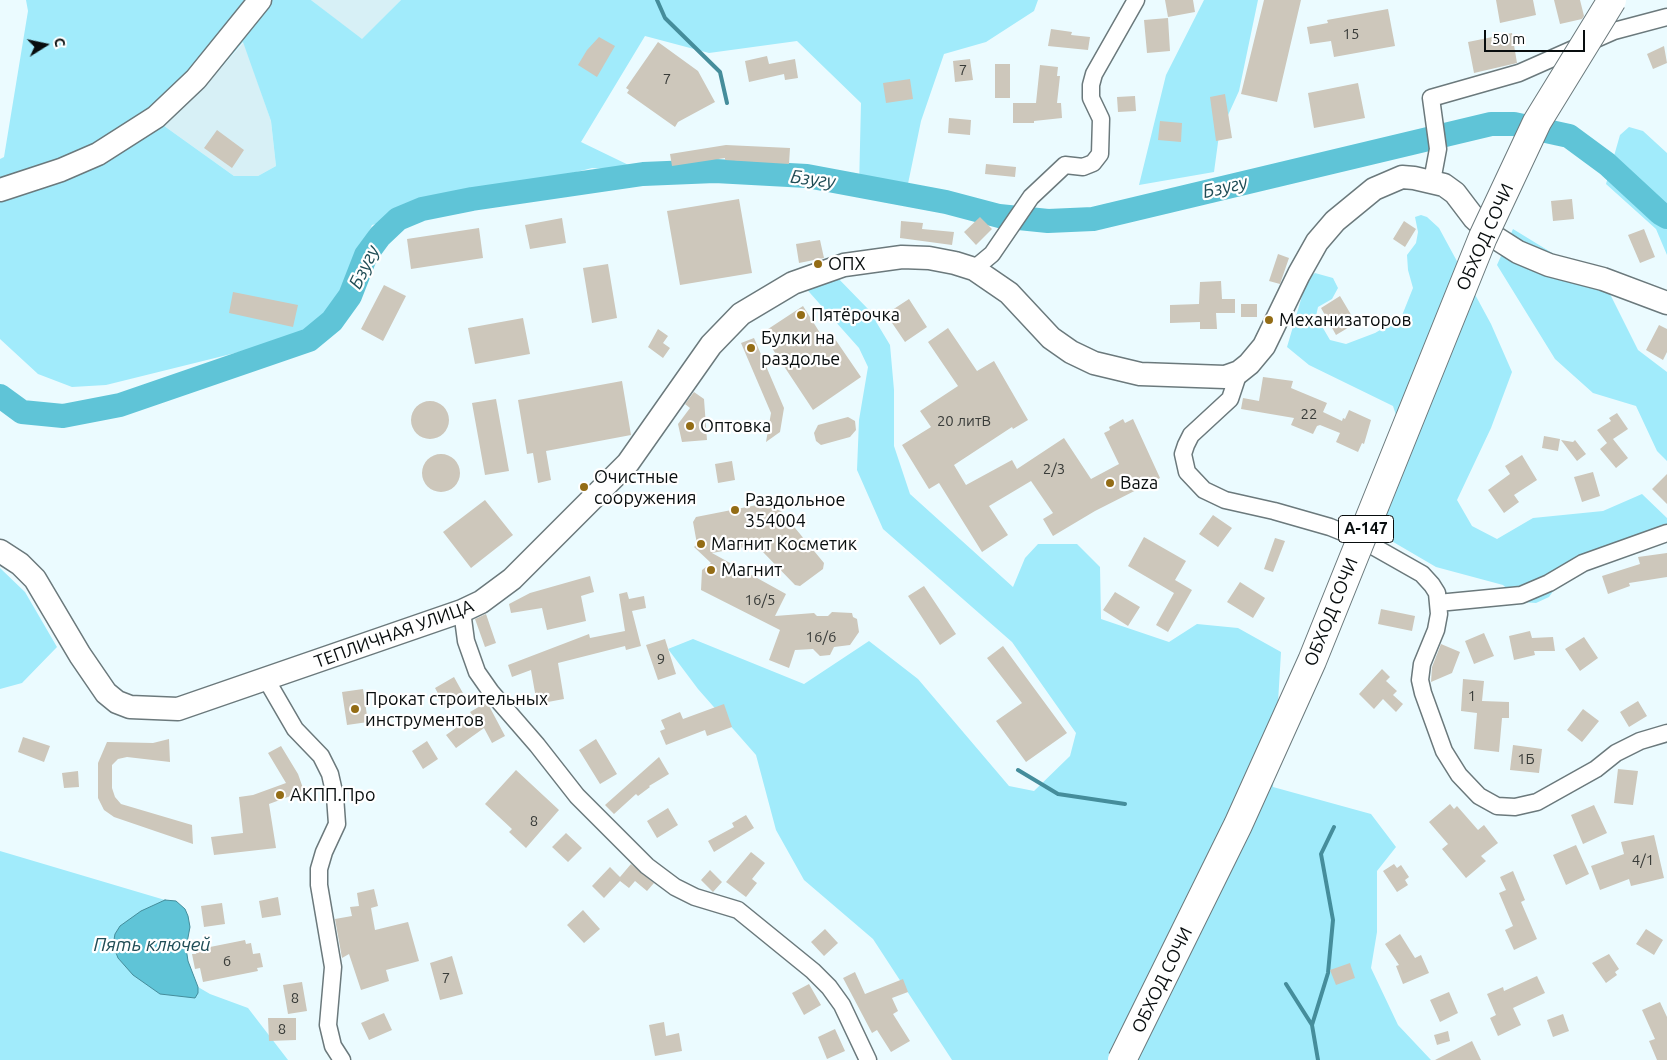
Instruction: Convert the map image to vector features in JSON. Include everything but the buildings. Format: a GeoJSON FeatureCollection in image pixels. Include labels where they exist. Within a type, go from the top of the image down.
{"type":"FeatureCollection","features":[{"type":"Feature","properties":{"kind":"highway","name":"ОБХОД СОЧИ"},"geometry":{"type":"LineString","coordinates":[[1122,1060],[1238,825],[1312,661],[1483,237],[1537,122],[1612,0]]}},
{"type":"Feature","properties":{"kind":"street"},"geometry":{"type":"LineString","coordinates":[[0,190],[61,170],[98,154],[156,116],[196,79],[260,0]]}},
{"type":"Feature","properties":{"kind":"street"},"geometry":{"type":"LineString","coordinates":[[974,269],[992,254],[1030,197],[1065,165],[1083,166],[1093,163],[1100,154],[1100,119],[1091,98],[1091,85],[1098,66],[1136,0]]}},
{"type":"Feature","properties":{"kind":"street"},"geometry":{"type":"LineString","coordinates":[[1432,181],[1438,149],[1436,122],[1431,98],[1519,73],[1614,31],[1667,17]]}},
{"type":"Feature","properties":{"kind":"street"},"geometry":{"type":"LineString","coordinates":[[1667,303],[1604,279],[1549,265],[1518,252],[1496,238],[1474,218],[1454,193],[1444,185],[1432,181],[1402,177],[1374,189],[1336,221],[1317,242],[1264,346],[1249,364],[1239,372],[1230,399],[1191,436],[1183,454],[1193,481],[1204,490],[1225,500],[1274,510],[1330,527],[1362,540],[1422,574],[1436,593],[1438,603],[1436,630],[1422,664],[1420,680],[1423,694],[1444,751],[1459,775],[1479,796],[1497,806],[1515,807],[1537,802],[1596,768],[1616,753],[1640,741],[1667,733]]}},
{"type":"Feature","properties":{"kind":"street","name":"ТЕПЛИЧНАЯ УЛИЦА"},"geometry":{"type":"LineString","coordinates":[[0,551],[20,564],[35,579],[106,693],[117,702],[141,709],[178,709],[462,611],[482,602],[512,579],[622,469],[661,418],[711,345],[741,314],[762,300],[809,277],[844,265],[902,257],[929,258],[974,269],[1009,293],[1051,338],[1071,352],[1094,363],[1140,374],[1211,377],[1239,372]]}},
{"type":"Feature","properties":{"kind":"street"},"geometry":{"type":"LineString","coordinates":[[1438,603],[1521,595],[1550,583],[1583,563],[1667,533]]}},
{"type":"Feature","properties":{"kind":"street"},"geometry":{"type":"LineString","coordinates":[[462,611],[466,641],[477,672],[491,692],[537,745],[577,796],[647,866],[675,887],[695,897],[738,910],[813,971],[829,987],[842,1005],[868,1060]]}},
{"type":"Feature","properties":{"kind":"street"},"geometry":{"type":"LineString","coordinates":[[266,679],[295,729],[321,756],[330,774],[335,796],[336,824],[319,869],[319,885],[333,967],[328,1025],[334,1046],[342,1060]]}},
{"type":"Feature","properties":{"kind":"shaded area"},"geometry":{"type":"Polygon","coordinates":[[[26,0],[311,0],[362,39],[401,0],[1038,0],[1034,11],[986,42],[944,54],[921,121],[904,203],[859,188],[861,103],[797,41],[709,53],[645,36],[581,142],[641,171],[592,168],[372,225],[324,331],[106,385],[72,387],[38,374],[0,339],[0,159],[4,157],[28,11],[26,0]],[[243,42],[199,93],[160,123],[234,176],[258,176],[276,166],[271,121],[243,42]]]}},
{"type":"Feature","properties":{"kind":"shaded area"},"geometry":{"type":"Polygon","coordinates":[[[311,0],[401,0],[362,40],[311,0]]]}},
{"type":"Feature","properties":{"kind":"shaded area"},"geometry":{"type":"Polygon","coordinates":[[[1204,0],[1258,0],[1239,91],[1219,135],[1214,172],[1139,185],[1166,75],[1204,0]]]}},
{"type":"Feature","properties":{"kind":"shaded area"},"geometry":{"type":"Polygon","coordinates":[[[244,42],[271,121],[276,166],[258,176],[234,176],[160,123],[199,93],[244,42]]]}},
{"type":"Feature","properties":{"kind":"shaded area"},"geometry":{"type":"Polygon","coordinates":[[[1629,127],[1643,131],[1667,153],[1667,255],[1656,229],[1606,184],[1620,135],[1629,127]]]}},
{"type":"Feature","properties":{"kind":"shaded area"},"geometry":{"type":"Polygon","coordinates":[[[1421,215],[1427,217],[1439,228],[1491,324],[1512,372],[1491,428],[1457,500],[1472,526],[1497,539],[1533,518],[1603,511],[1642,494],[1667,518],[1667,536],[1573,563],[1549,597],[1536,603],[1521,602],[1503,585],[1436,567],[1383,536],[1367,510],[1400,427],[1393,406],[1309,365],[1287,347],[1307,279],[1315,273],[1333,278],[1338,288],[1332,299],[1318,307],[1316,316],[1330,340],[1346,344],[1375,333],[1401,318],[1413,288],[1408,270],[1407,255],[1416,243],[1418,232],[1415,217],[1421,215]]]}},
{"type":"Feature","properties":{"kind":"shaded area"},"geometry":{"type":"Polygon","coordinates":[[[1513,229],[1606,286],[1638,350],[1667,372],[1667,461],[1657,451],[1636,406],[1593,393],[1555,359],[1497,265],[1513,229]]]}},
{"type":"Feature","properties":{"kind":"shaded area"},"geometry":{"type":"Polygon","coordinates":[[[832,272],[869,310],[890,345],[894,390],[894,446],[910,494],[1013,587],[1025,558],[1038,544],[1077,544],[1100,567],[1101,619],[1169,642],[1197,624],[1238,628],[1281,652],[1273,787],[1371,814],[1396,847],[1377,871],[1377,932],[1371,968],[1398,1025],[1431,1060],[952,1060],[873,939],[804,880],[776,830],[756,755],[698,689],[668,649],[693,639],[804,684],[869,641],[918,679],[1009,786],[1034,791],[1070,756],[1076,733],[1012,642],[883,529],[857,470],[859,420],[868,367],[859,348],[802,284],[832,272]]]}},
{"type":"Feature","properties":{"kind":"shaded area"},"geometry":{"type":"Polygon","coordinates":[[[0,568],[25,592],[57,647],[22,683],[0,689],[0,568]]]}},
{"type":"Feature","properties":{"kind":"shaded area"},"geometry":{"type":"Polygon","coordinates":[[[0,851],[165,900],[176,901],[185,909],[188,916],[190,927],[186,948],[188,961],[198,987],[210,994],[248,1008],[288,1060],[0,1060],[0,851]]]}},
{"type":"Feature","properties":{"kind":"water","name":"Пять ключей"},"geometry":{"type":"Polygon","coordinates":[[[165,900],[176,901],[185,909],[188,916],[190,927],[186,948],[188,961],[198,987],[198,993],[195,998],[160,994],[133,975],[118,958],[113,945],[115,934],[120,926],[141,911],[165,900]]]}},
{"type":"Feature","properties":{"kind":"waterway"},"geometry":{"type":"LineString","coordinates":[[657,0],[665,18],[720,72],[727,103]]}},
{"type":"Feature","properties":{"kind":"waterway","name":"Бзугу"},"geometry":{"type":"LineString","coordinates":[[0,396],[22,412],[63,416],[120,405],[309,340],[332,321],[350,296],[366,255],[380,236],[398,219],[422,209],[472,199],[643,174],[715,171],[807,176],[946,202],[999,216],[1048,221],[1093,219],[1491,124],[1514,124],[1569,136],[1607,164],[1660,213],[1667,217]]}},
{"type":"Feature","properties":{"kind":"waterway"},"geometry":{"type":"LineString","coordinates":[[1018,770],[1058,794],[1125,804]]}},
{"type":"Feature","properties":{"kind":"waterway"},"geometry":{"type":"LineString","coordinates":[[1312,1025],[1328,973],[1333,920],[1321,854],[1334,827]]}},
{"type":"Feature","properties":{"kind":"waterway"},"geometry":{"type":"LineString","coordinates":[[1286,984],[1312,1025],[1318,1060]]}},
{"type":"Feature","properties":{"kind":"place","name":"ОПХ"},"geometry":{"type":"Point","coordinates":[818,264]}},
{"type":"Feature","properties":{"kind":"place","name":"Пятёрочка"},"geometry":{"type":"Point","coordinates":[801,315]}},
{"type":"Feature","properties":{"kind":"place","name":"Механизаторов"},"geometry":{"type":"Point","coordinates":[1269,320]}},
{"type":"Feature","properties":{"kind":"place","name":"Булки на раздолье"},"geometry":{"type":"Point","coordinates":[751,348]}},
{"type":"Feature","properties":{"kind":"place","name":"Оптовка"},"geometry":{"type":"Point","coordinates":[690,426]}},
{"type":"Feature","properties":{"kind":"place","name":"Baza"},"geometry":{"type":"Point","coordinates":[1110,483]}},
{"type":"Feature","properties":{"kind":"place","name":"Очистные сооружения"},"geometry":{"type":"Point","coordinates":[584,487]}},
{"type":"Feature","properties":{"kind":"place","name":"Раздольное 354004"},"geometry":{"type":"Point","coordinates":[735,510]}},
{"type":"Feature","properties":{"kind":"place","name":"Магнит Косметик"},"geometry":{"type":"Point","coordinates":[701,544]}},
{"type":"Feature","properties":{"kind":"place","name":"Магнит"},"geometry":{"type":"Point","coordinates":[711,570]}},
{"type":"Feature","properties":{"kind":"place","name":"Прокат строительных инструментов"},"geometry":{"type":"Point","coordinates":[355,709]}},
{"type":"Feature","properties":{"kind":"place","name":"АКПП.Про"},"geometry":{"type":"Point","coordinates":[280,795]}}]}
